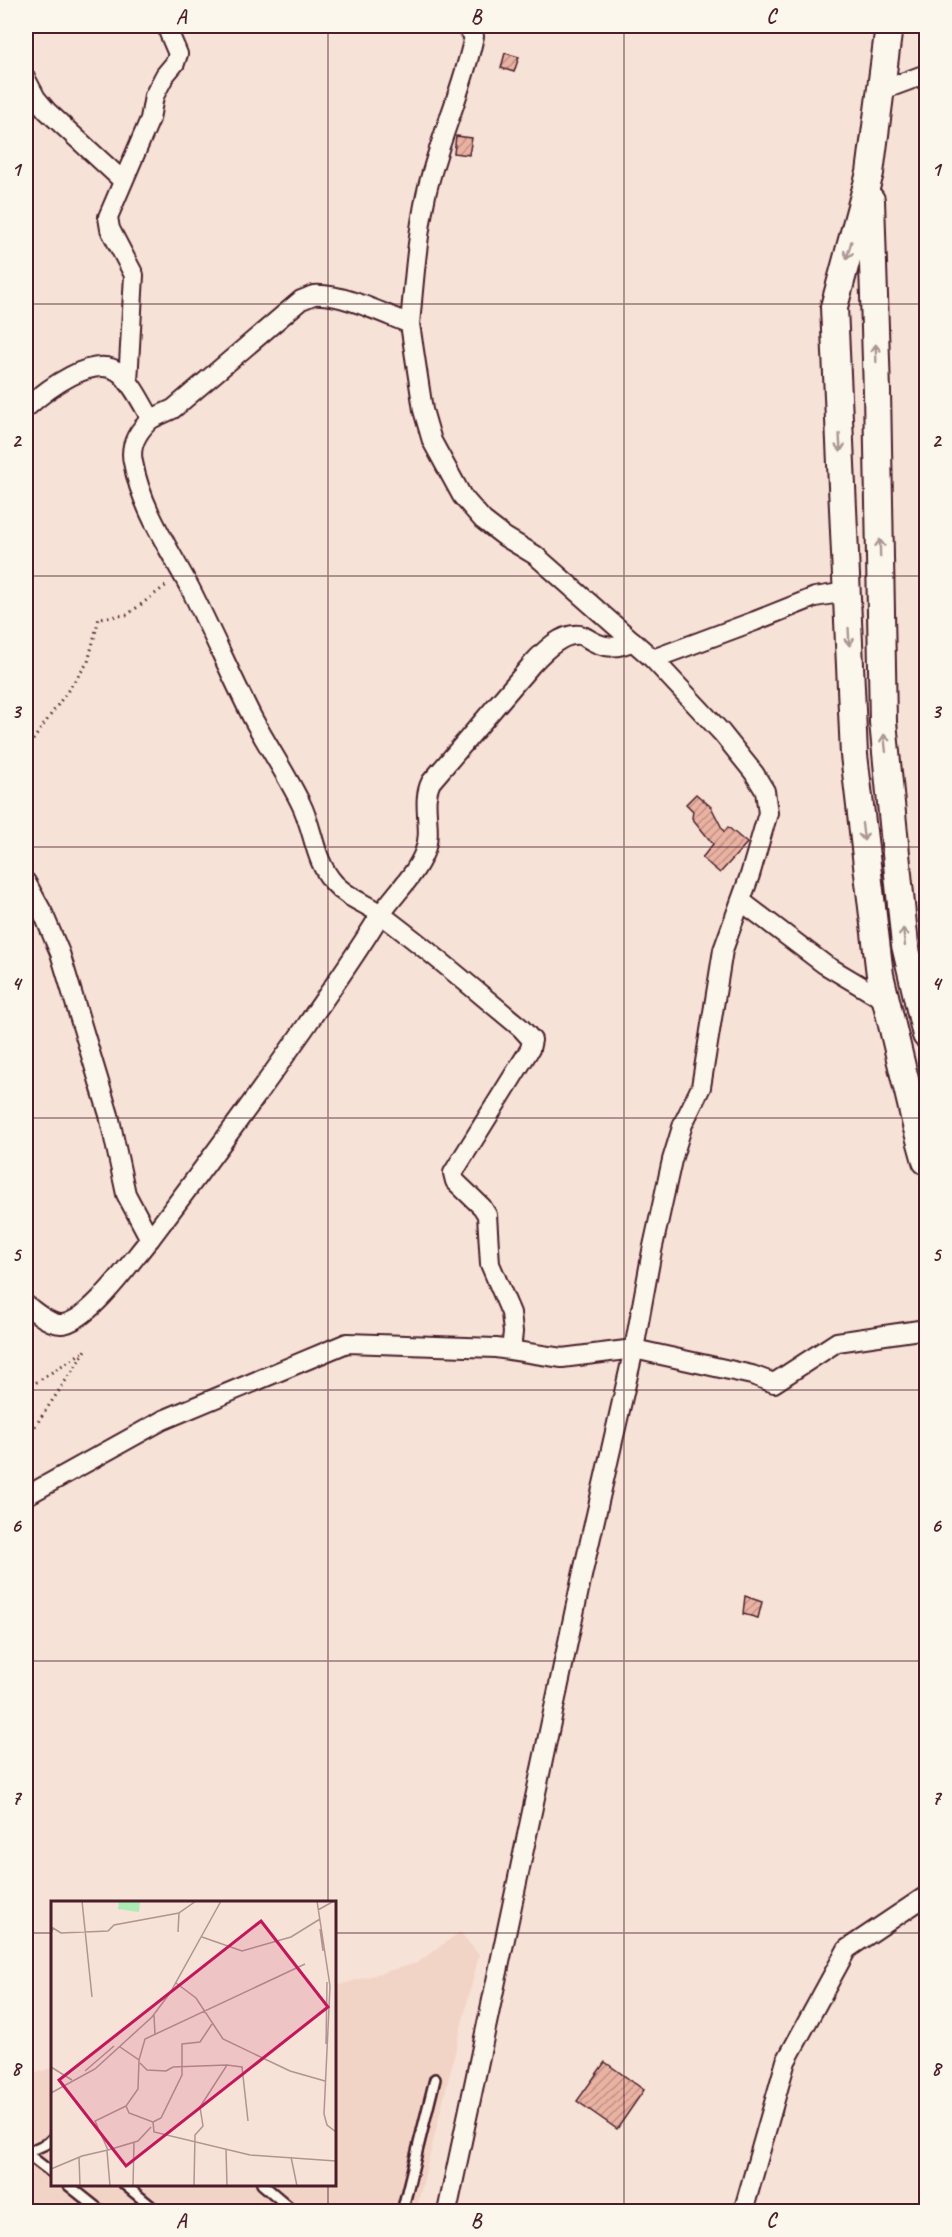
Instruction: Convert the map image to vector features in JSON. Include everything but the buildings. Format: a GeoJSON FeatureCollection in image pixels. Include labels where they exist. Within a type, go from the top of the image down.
{"type":"FeatureCollection","features":[{"type":"Feature","properties":{"kind":"main road"},"geometry":{"type":"LineString","coordinates":[[889,26],[870,173],[834,307],[854,754],[880,975],[916,1125],[927,1161]]}},
{"type":"Feature","properties":{"kind":"main road"},"geometry":{"type":"LineString","coordinates":[[870,173],[878,404],[883,722],[905,945],[927,1035]]}},
{"type":"Feature","properties":{"kind":"street"},"geometry":{"type":"LineString","coordinates":[[128,382],[134,275],[110,229],[108,218],[122,180],[150,119],[154,96],[165,75],[175,63],[178,54],[169,33],[170,26]]}},
{"type":"Feature","properties":{"kind":"street"},"geometry":{"type":"LineString","coordinates":[[447,2211],[582,1576],[634,1349],[672,1160],[683,1124],[701,1087],[723,950],[741,901],[768,813],[765,791],[722,733],[653,659],[633,641],[535,555],[505,537],[483,519],[462,496],[432,441],[423,410],[410,324],[417,247],[426,195],[474,36],[466,26]]}},
{"type":"Feature","properties":{"kind":"street"},"geometry":{"type":"LineString","coordinates":[[880,91],[927,74]]}},
{"type":"Feature","properties":{"kind":"street"},"geometry":{"type":"LineString","coordinates":[[26,79],[36,98],[47,111],[122,180]]}},
{"type":"Feature","properties":{"kind":"street"},"geometry":{"type":"LineString","coordinates":[[410,324],[349,301],[313,295],[301,300],[173,409],[152,419],[138,435],[132,447],[132,460],[151,515],[253,718],[301,804],[312,828],[322,866],[334,884],[346,894],[381,914],[521,1028],[532,1040],[530,1050],[453,1173],[455,1181],[482,1207],[487,1215],[490,1264],[511,1313],[513,1332],[511,1350]]}},
{"type":"Feature","properties":{"kind":"street"},"geometry":{"type":"LineString","coordinates":[[26,408],[54,386],[90,368],[108,367],[119,372],[128,382],[152,419]]}},
{"type":"Feature","properties":{"kind":"street"},"geometry":{"type":"LineString","coordinates":[[653,659],[814,597],[847,592]]}},
{"type":"Feature","properties":{"kind":"street"},"geometry":{"type":"LineString","coordinates":[[26,1305],[55,1323],[63,1324],[84,1315],[150,1239],[214,1156],[277,1068],[423,855],[429,831],[426,792],[431,782],[532,664],[543,652],[570,636],[584,636],[612,648],[633,641]]}},
{"type":"Feature","properties":{"kind":"street"},"geometry":{"type":"LineString","coordinates":[[26,882],[43,913],[60,953],[109,1115],[126,1194],[150,1239]]}},
{"type":"Feature","properties":{"kind":"street"},"geometry":{"type":"LineString","coordinates":[[741,901],[824,964],[886,1001]]}},
{"type":"Feature","properties":{"kind":"street"},"geometry":{"type":"LineString","coordinates":[[26,1496],[163,1420],[347,1344],[496,1348],[562,1358],[634,1349],[752,1375],[774,1383],[837,1342],[927,1329]]}},
{"type":"Feature","properties":{"kind":"street"},"geometry":{"type":"LineString","coordinates":[[743,2211],[786,2061],[847,1950],[927,1896]]}},
{"type":"Feature","properties":{"kind":"lane"},"geometry":{"type":"LineString","coordinates":[[402,2211],[435,2079]]}},
{"type":"Feature","properties":{"kind":"lane"},"geometry":{"type":"LineString","coordinates":[[51,2140],[26,2153],[51,2172]]}},
{"type":"Feature","properties":{"kind":"lane"},"geometry":{"type":"LineString","coordinates":[[70,2186],[102,2211]]}},
{"type":"Feature","properties":{"kind":"lane"},"geometry":{"type":"LineString","coordinates":[[127,2186],[158,2211]]}},
{"type":"Feature","properties":{"kind":"lane"},"geometry":{"type":"LineString","coordinates":[[264,2186],[295,2211]]}},
{"type":"Feature","properties":{"kind":"path"},"geometry":{"type":"LineString","coordinates":[[26,750],[88,662],[99,618],[127,615],[182,574]]}},
{"type":"Feature","properties":{"kind":"path"},"geometry":{"type":"LineString","coordinates":[[26,1389],[86,1350],[26,1440]]}},
{"type":"Feature","properties":{"kind":"shaded area"},"geometry":{"type":"Polygon","coordinates":[[[460,1932],[479,1955],[416,2211],[26,2212],[26,2076],[51,2068],[51,2186],[336,2186],[336,1986],[417,1963],[460,1932]]]}}]}
